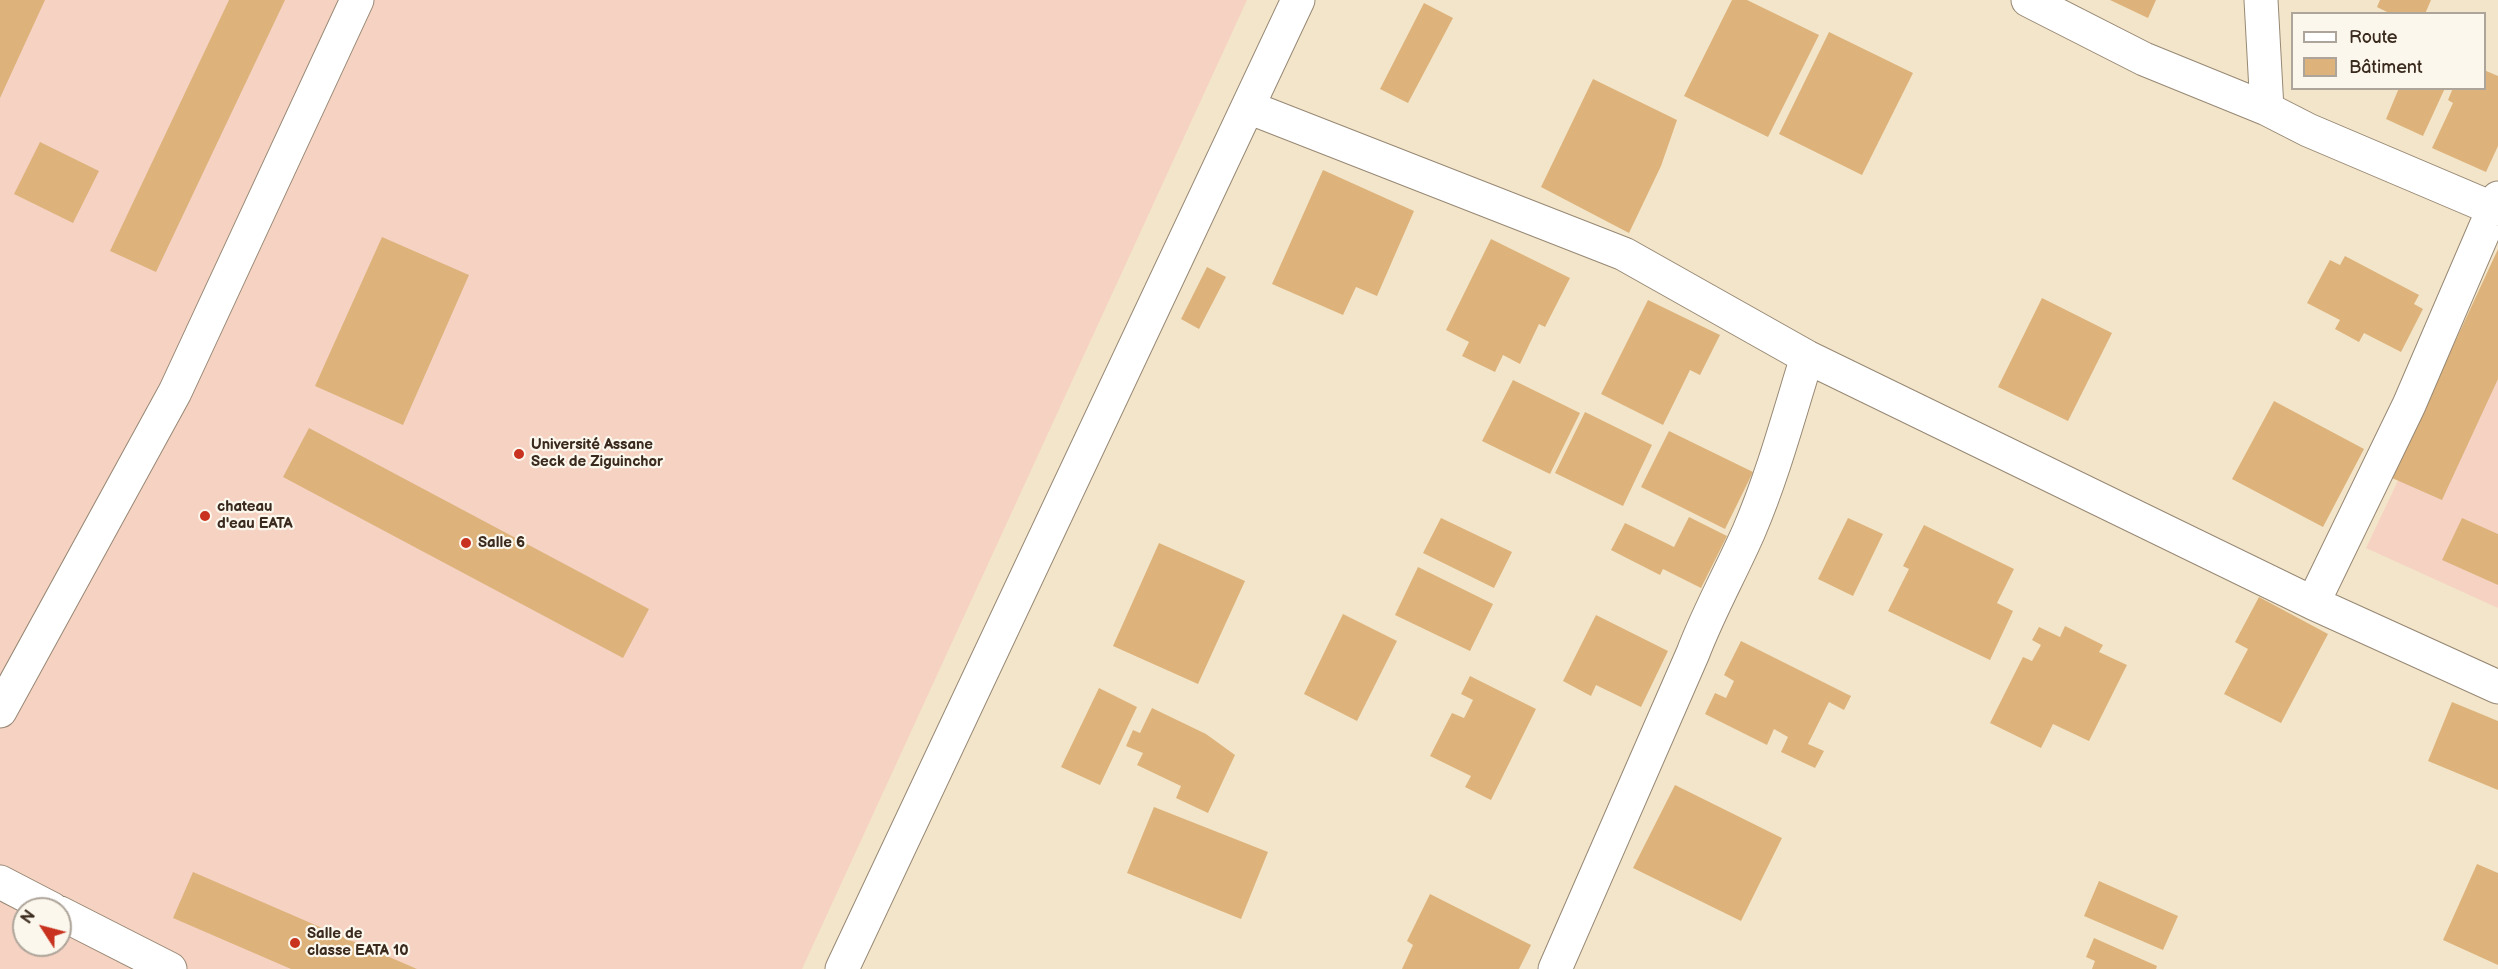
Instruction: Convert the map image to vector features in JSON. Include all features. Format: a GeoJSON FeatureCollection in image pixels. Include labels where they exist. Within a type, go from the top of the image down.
{"type":"FeatureCollection","features":[{"type":"Feature","properties":{"kind":"street"},"geometry":{"type":"LineString","coordinates":[[0,711],[175,392],[357,0]]}},
{"type":"Feature","properties":{"kind":"street"},"geometry":{"type":"LineString","coordinates":[[842,969],[1298,0]]}},
{"type":"Feature","properties":{"kind":"street"},"geometry":{"type":"LineString","coordinates":[[2028,0],[2144,59],[2267,109],[2308,130],[2496,204],[2409,405],[2313,603]]}},
{"type":"Feature","properties":{"kind":"street"},"geometry":{"type":"LineString","coordinates":[[2261,0],[2267,109]]}},
{"type":"Feature","properties":{"kind":"street"},"geometry":{"type":"LineString","coordinates":[[1248,107],[1624,254],[1807,357],[2313,603],[2498,687]]}},
{"type":"Feature","properties":{"kind":"street"},"geometry":{"type":"LineString","coordinates":[[1555,969],[1706,619],[1749,531],[1776,459],[1807,357]]}},
{"type":"Feature","properties":{"kind":"street"},"geometry":{"type":"LineString","coordinates":[[0,882],[29,897]]}},
{"type":"Feature","properties":{"kind":"street"},"geometry":{"type":"LineString","coordinates":[[72,919],[170,969]]}},
{"type":"Feature","properties":{"kind":"shaded area","name":"Université Assane Seck de Ziguinchor"},"geometry":{"type":"Polygon","coordinates":[[[0,0],[1247,0],[802,969],[0,969],[0,0]]]}},
{"type":"Feature","properties":{"kind":"shaded area"},"geometry":{"type":"Polygon","coordinates":[[[2498,270],[2498,608],[2366,548],[2498,270]]]}},
{"type":"Feature","properties":{"kind":"building"},"geometry":{"type":"Polygon","coordinates":[[[0,0],[45,0],[0,98],[0,0]]]}},
{"type":"Feature","properties":{"kind":"building"},"geometry":{"type":"Polygon","coordinates":[[[229,0],[285,0],[156,272],[110,251],[229,0]]]}},
{"type":"Feature","properties":{"kind":"building"},"geometry":{"type":"Polygon","coordinates":[[[1732,0],[1747,0],[1819,35],[1768,137],[1684,96],[1732,0]]]}},
{"type":"Feature","properties":{"kind":"building"},"geometry":{"type":"Polygon","coordinates":[[[2110,0],[2156,0],[2148,18],[2110,0]]]}},
{"type":"Feature","properties":{"kind":"building"},"geometry":{"type":"Polygon","coordinates":[[[2380,0],[2431,0],[2426,12],[2387,12],[2377,7],[2380,0]]]}},
{"type":"Feature","properties":{"kind":"building"},"geometry":{"type":"Polygon","coordinates":[[[1424,3],[1453,18],[1408,103],[1380,89],[1424,3]]]}},
{"type":"Feature","properties":{"kind":"building"},"geometry":{"type":"Polygon","coordinates":[[[1829,32],[1913,73],[1862,175],[1779,134],[1829,32]]]}},
{"type":"Feature","properties":{"kind":"building"},"geometry":{"type":"Polygon","coordinates":[[[2486,71],[2498,76],[2498,146],[2486,172],[2432,148],[2453,103],[2448,100],[2452,90],[2486,90],[2486,71]]]}},
{"type":"Feature","properties":{"kind":"building"},"geometry":{"type":"Polygon","coordinates":[[[1593,79],[1677,120],[1661,166],[1629,233],[1541,187],[1593,79]]]}},
{"type":"Feature","properties":{"kind":"building"},"geometry":{"type":"Polygon","coordinates":[[[2398,90],[2444,90],[2423,136],[2386,119],[2398,90]]]}},
{"type":"Feature","properties":{"kind":"building"},"geometry":{"type":"Polygon","coordinates":[[[40,142],[99,171],[73,223],[14,194],[40,142]]]}},
{"type":"Feature","properties":{"kind":"building"},"geometry":{"type":"Polygon","coordinates":[[[1323,170],[1414,211],[1377,296],[1356,287],[1343,315],[1272,284],[1323,170]]]}},
{"type":"Feature","properties":{"kind":"building"},"geometry":{"type":"Polygon","coordinates":[[[382,237],[469,275],[403,425],[315,386],[382,237]]]}},
{"type":"Feature","properties":{"kind":"building"},"geometry":{"type":"Polygon","coordinates":[[[1491,239],[1570,278],[1545,327],[1539,324],[1520,364],[1503,355],[1495,372],[1462,356],[1469,342],[1446,330],[1491,239]]]}},
{"type":"Feature","properties":{"kind":"building"},"geometry":{"type":"Polygon","coordinates":[[[2498,249],[2498,379],[2442,500],[2392,478],[2498,249]]]}},
{"type":"Feature","properties":{"kind":"building"},"geometry":{"type":"Polygon","coordinates":[[[2345,256],[2419,295],[2414,304],[2423,309],[2401,352],[2364,333],[2359,342],[2335,329],[2340,320],[2307,303],[2330,260],[2340,265],[2345,256]]]}},
{"type":"Feature","properties":{"kind":"building"},"geometry":{"type":"Polygon","coordinates":[[[1207,267],[1226,277],[1199,329],[1181,319],[1207,267]]]}},
{"type":"Feature","properties":{"kind":"building"},"geometry":{"type":"Polygon","coordinates":[[[2042,298],[2112,333],[2068,421],[1998,387],[2042,298]]]}},
{"type":"Feature","properties":{"kind":"building"},"geometry":{"type":"Polygon","coordinates":[[[1648,300],[1720,335],[1700,375],[1690,370],[1663,425],[1601,394],[1648,300]]]}},
{"type":"Feature","properties":{"kind":"building"},"geometry":{"type":"Polygon","coordinates":[[[1513,380],[1580,413],[1550,474],[1482,441],[1513,380]]]}},
{"type":"Feature","properties":{"kind":"building"},"geometry":{"type":"Polygon","coordinates":[[[2274,401],[2364,449],[2323,527],[2232,479],[2274,401]]]}},
{"type":"Feature","properties":{"kind":"building"},"geometry":{"type":"Polygon","coordinates":[[[1585,412],[1652,445],[1623,506],[1555,473],[1585,412]]]}},
{"type":"Feature","properties":{"kind":"building","name":"Salle 6"},"geometry":{"type":"Polygon","coordinates":[[[309,428],[649,609],[623,658],[283,477],[309,428]]]}},
{"type":"Feature","properties":{"kind":"building"},"geometry":{"type":"Polygon","coordinates":[[[1669,431],[1753,472],[1725,529],[1641,487],[1669,431]]]}},
{"type":"Feature","properties":{"kind":"building"},"geometry":{"type":"Polygon","coordinates":[[[1689,517],[1727,536],[1701,588],[1663,569],[1660,575],[1611,550],[1625,523],[1674,547],[1689,517]]]}},
{"type":"Feature","properties":{"kind":"building"},"geometry":{"type":"Polygon","coordinates":[[[1441,518],[1512,552],[1494,588],[1423,553],[1441,518]]]}},
{"type":"Feature","properties":{"kind":"building"},"geometry":{"type":"Polygon","coordinates":[[[1848,518],[1883,534],[1853,596],[1818,579],[1848,518]]]}},
{"type":"Feature","properties":{"kind":"building"},"geometry":{"type":"Polygon","coordinates":[[[2462,518],[2498,534],[2498,585],[2442,560],[2462,518]]]}},
{"type":"Feature","properties":{"kind":"building"},"geometry":{"type":"Polygon","coordinates":[[[1924,525],[2014,569],[1997,603],[2013,611],[1990,660],[1888,611],[1909,569],[1903,566],[1924,525]]]}},
{"type":"Feature","properties":{"kind":"building"},"geometry":{"type":"Polygon","coordinates":[[[1159,543],[1245,581],[1198,684],[1113,646],[1159,543]]]}},
{"type":"Feature","properties":{"kind":"building"},"geometry":{"type":"Polygon","coordinates":[[[1418,567],[1493,604],[1470,651],[1395,615],[1418,567]]]}},
{"type":"Feature","properties":{"kind":"building"},"geometry":{"type":"Polygon","coordinates":[[[2259,597],[2328,634],[2281,723],[2224,694],[2248,649],[2235,642],[2259,597]]]}},
{"type":"Feature","properties":{"kind":"building"},"geometry":{"type":"Polygon","coordinates":[[[1343,614],[1397,641],[1357,721],[1304,694],[1343,614]]]}},
{"type":"Feature","properties":{"kind":"building"},"geometry":{"type":"Polygon","coordinates":[[[1596,615],[1668,651],[1641,707],[1596,685],[1591,696],[1563,681],[1596,615]]]}},
{"type":"Feature","properties":{"kind":"building"},"geometry":{"type":"Polygon","coordinates":[[[2065,626],[2103,645],[2099,652],[2127,665],[2089,741],[2053,724],[2041,748],[1990,723],[2023,657],[2032,661],[2041,645],[2032,640],[2039,627],[2060,637],[2065,626]]]}},
{"type":"Feature","properties":{"kind":"building"},"geometry":{"type":"Polygon","coordinates":[[[1741,641],[1851,696],[1844,710],[1829,702],[1808,744],[1824,751],[1815,768],[1781,752],[1788,737],[1774,729],[1767,745],[1705,714],[1715,693],[1726,698],[1734,681],[1724,675],[1741,641]]]}},
{"type":"Feature","properties":{"kind":"building"},"geometry":{"type":"Polygon","coordinates":[[[1470,676],[1536,709],[1491,800],[1465,787],[1471,776],[1430,756],[1452,713],[1464,718],[1473,700],[1461,694],[1470,676]]]}},
{"type":"Feature","properties":{"kind":"building"},"geometry":{"type":"Polygon","coordinates":[[[1099,688],[1137,707],[1100,785],[1061,767],[1099,688]]]}},
{"type":"Feature","properties":{"kind":"building"},"geometry":{"type":"Polygon","coordinates":[[[2452,702],[2498,721],[2498,790],[2428,761],[2452,702]]]}},
{"type":"Feature","properties":{"kind":"building"},"geometry":{"type":"Polygon","coordinates":[[[1152,708],[1206,734],[1235,755],[1208,813],[1176,798],[1181,786],[1137,765],[1143,753],[1126,746],[1133,730],[1140,733],[1152,708]]]}},
{"type":"Feature","properties":{"kind":"building"},"geometry":{"type":"Polygon","coordinates":[[[1675,785],[1782,838],[1741,921],[1633,868],[1675,785]]]}},
{"type":"Feature","properties":{"kind":"building"},"geometry":{"type":"Polygon","coordinates":[[[1154,807],[1268,852],[1241,919],[1127,873],[1154,807]]]}},
{"type":"Feature","properties":{"kind":"building"},"geometry":{"type":"Polygon","coordinates":[[[2477,864],[2498,873],[2498,965],[2443,940],[2477,864]]]}},
{"type":"Feature","properties":{"kind":"building","name":"Salle de classe EATA 10"},"geometry":{"type":"Polygon","coordinates":[[[193,872],[417,969],[291,969],[173,918],[193,872]]]}},
{"type":"Feature","properties":{"kind":"building"},"geometry":{"type":"Polygon","coordinates":[[[2099,881],[2178,916],[2163,950],[2084,916],[2099,881]]]}},
{"type":"Feature","properties":{"kind":"building"},"geometry":{"type":"Polygon","coordinates":[[[1430,894],[1531,945],[1519,969],[1402,969],[1413,945],[1407,941],[1430,894]]]}},
{"type":"Feature","properties":{"kind":"building"},"geometry":{"type":"Polygon","coordinates":[[[2094,938],[2157,966],[2156,969],[2092,969],[2095,961],[2086,957],[2094,938]]]}},
{"type":"Feature","properties":{"kind":"place","name":"Université Assane Seck de Ziguinchor"},"geometry":{"type":"Point","coordinates":[519,454]}},
{"type":"Feature","properties":{"kind":"place","name":"chateau d'eau EATA"},"geometry":{"type":"Point","coordinates":[205,516]}},
{"type":"Feature","properties":{"kind":"place","name":"Salle 6"},"geometry":{"type":"Point","coordinates":[466,543]}},
{"type":"Feature","properties":{"kind":"place","name":"Salle de classe EATA 10"},"geometry":{"type":"Point","coordinates":[295,943]}}]}
